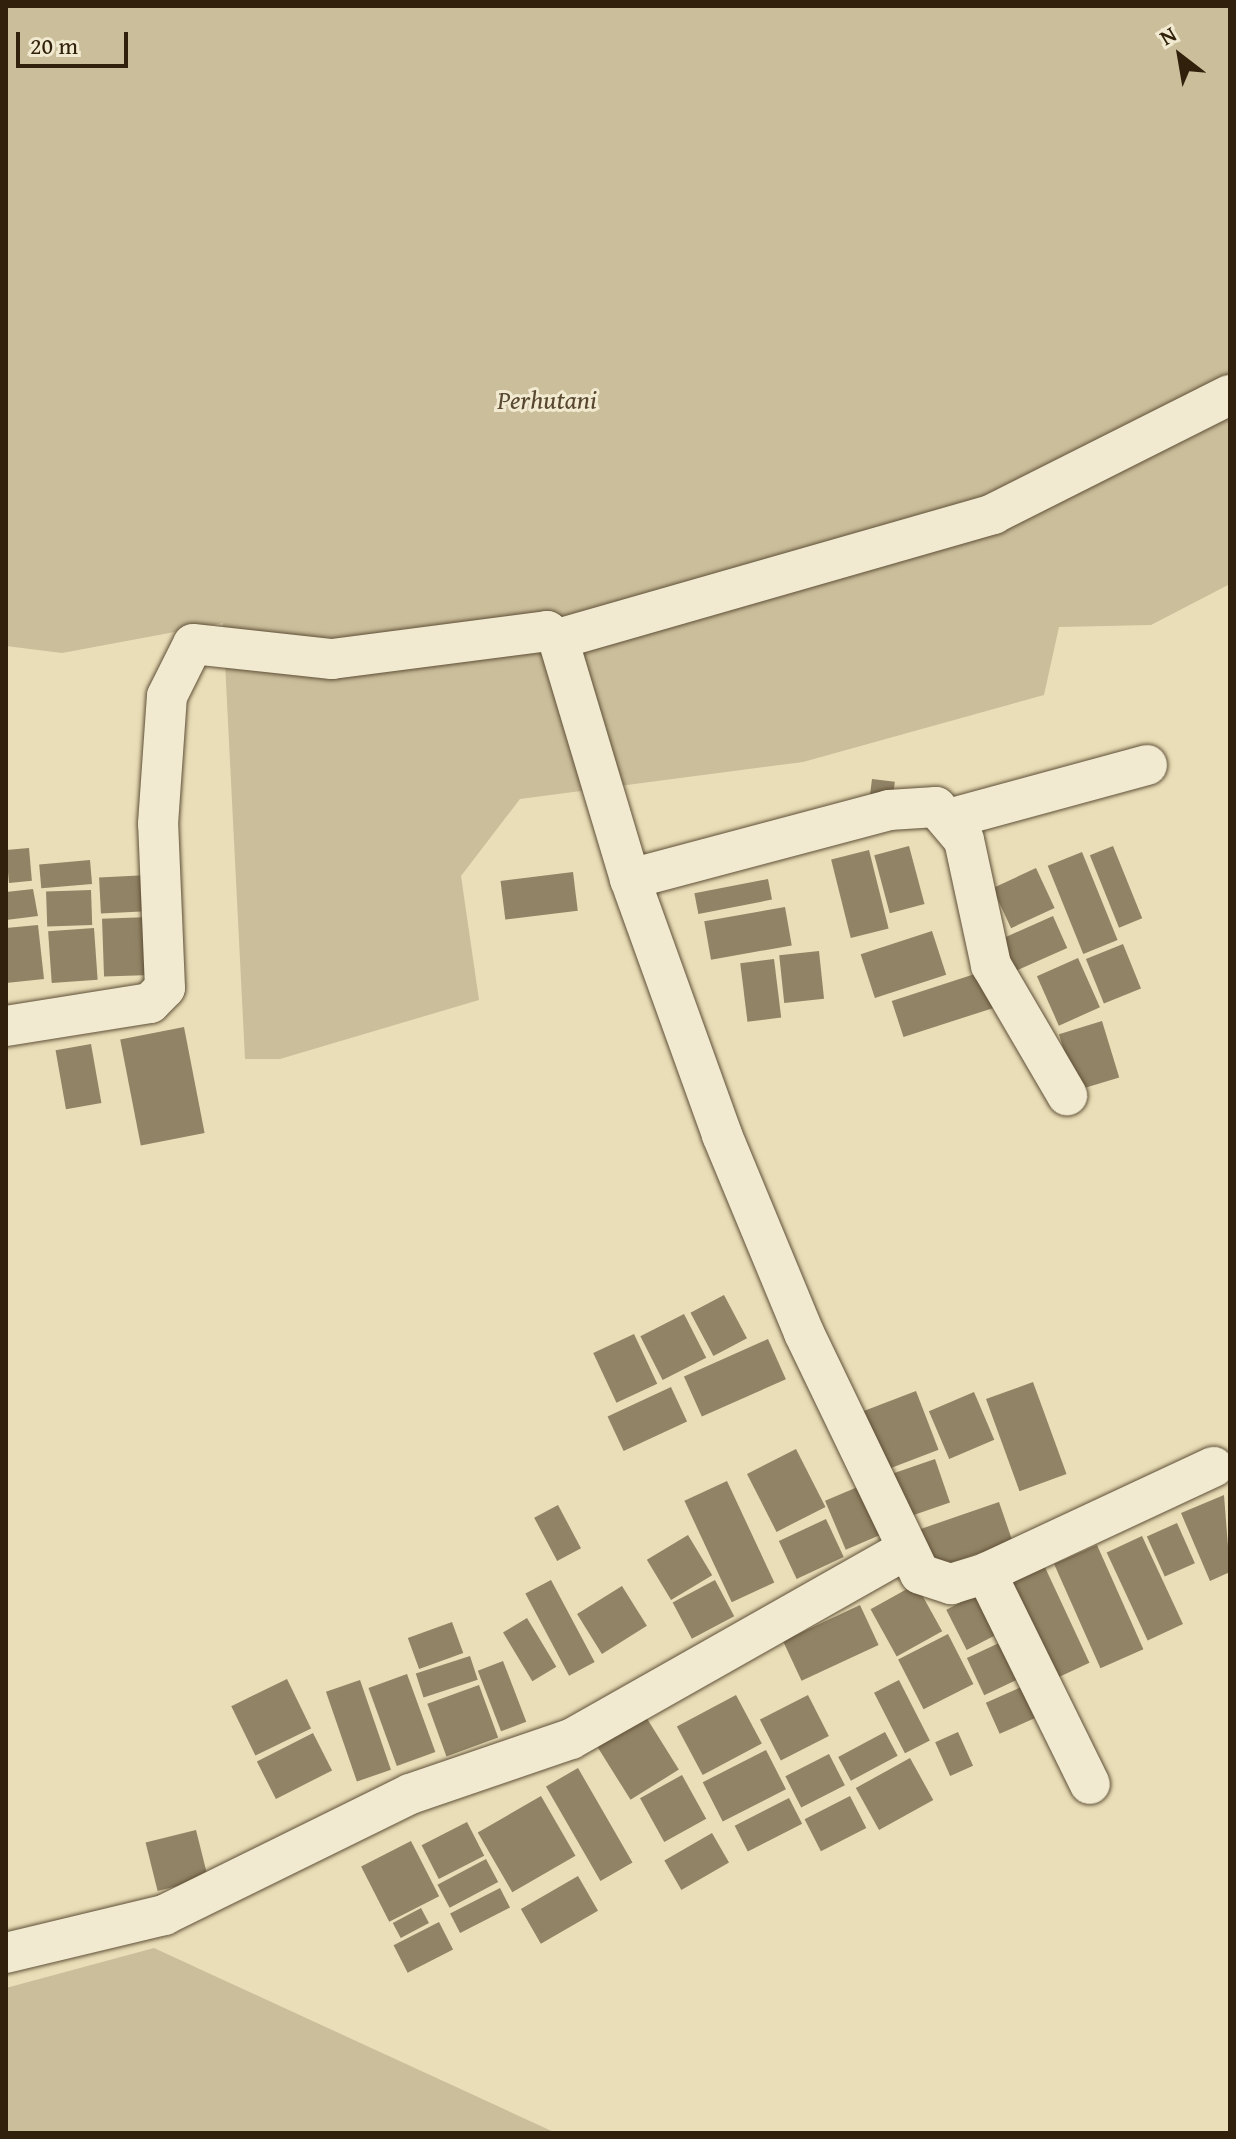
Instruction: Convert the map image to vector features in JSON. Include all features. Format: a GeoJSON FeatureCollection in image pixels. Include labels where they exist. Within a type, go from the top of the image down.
{"type":"FeatureCollection","features":[{"type":"Feature","properties":{"kind":"street"},"geometry":{"type":"LineString","coordinates":[[6,1026],[150,1003],[165,988],[158,824],[167,696],[193,644],[332,659],[529,630],[558,639],[993,514],[1230,395]]}},
{"type":"Feature","properties":{"kind":"street"},"geometry":{"type":"LineString","coordinates":[[558,639],[630,879],[760,1229],[905,1550],[935,1584],[986,1573],[1213,1467]]}},
{"type":"Feature","properties":{"kind":"street"},"geometry":{"type":"LineString","coordinates":[[630,879],[918,804],[952,818],[1147,765]]}},
{"type":"Feature","properties":{"kind":"street"},"geometry":{"type":"LineString","coordinates":[[952,818],[964,840],[991,965],[1067,1095]]}},
{"type":"Feature","properties":{"kind":"street"},"geometry":{"type":"LineString","coordinates":[[6,1953],[164,1915],[410,1794],[571,1739],[905,1550]]}},
{"type":"Feature","properties":{"kind":"street"},"geometry":{"type":"LineString","coordinates":[[986,1573],[1090,1784]]}},
{"type":"Feature","properties":{"kind":"green space","name":"Perhutani"},"geometry":{"type":"Polygon","coordinates":[[[6,6],[1230,6],[1230,584],[1151,625],[1059,627],[1044,695],[803,762],[520,799],[461,876],[479,1000],[280,1059],[245,1059],[223,623],[62,653],[6,646],[6,6]]]}},
{"type":"Feature","properties":{"kind":"green space"},"geometry":{"type":"Polygon","coordinates":[[[154,1948],[556,2133],[6,2133],[6,1988],[154,1948]]]}},
{"type":"Feature","properties":{"kind":"building"},"geometry":{"type":"Polygon","coordinates":[[[872,779],[895,782],[892,805],[869,802],[872,779]]]}},
{"type":"Feature","properties":{"kind":"building"},"geometry":{"type":"Polygon","coordinates":[[[909,846],[925,904],[890,913],[874,855],[909,846]]]}},
{"type":"Feature","properties":{"kind":"building"},"geometry":{"type":"Polygon","coordinates":[[[1113,846],[1142,918],[1119,928],[1090,855],[1113,846]]]}},
{"type":"Feature","properties":{"kind":"building"},"geometry":{"type":"Polygon","coordinates":[[[29,848],[32,881],[9,883],[6,850],[29,848]]]}},
{"type":"Feature","properties":{"kind":"building"},"geometry":{"type":"Polygon","coordinates":[[[869,850],[889,929],[851,938],[831,859],[869,850]]]}},
{"type":"Feature","properties":{"kind":"building"},"geometry":{"type":"Polygon","coordinates":[[[1082,852],[1118,940],[1083,954],[1048,866],[1082,852]]]}},
{"type":"Feature","properties":{"kind":"building"},"geometry":{"type":"Polygon","coordinates":[[[90,860],[92,884],[41,888],[39,864],[90,860]]]}},
{"type":"Feature","properties":{"kind":"building"},"geometry":{"type":"Polygon","coordinates":[[[1036,868],[1055,908],[1011,928],[992,888],[1036,868]]]}},
{"type":"Feature","properties":{"kind":"building"},"geometry":{"type":"Polygon","coordinates":[[[573,872],[578,911],[505,920],[501,881],[573,872]]]}},
{"type":"Feature","properties":{"kind":"building"},"geometry":{"type":"Polygon","coordinates":[[[149,875],[151,911],[101,914],[99,878],[149,875]]]}},
{"type":"Feature","properties":{"kind":"building"},"geometry":{"type":"Polygon","coordinates":[[[768,879],[772,900],[698,914],[694,893],[768,879]]]}},
{"type":"Feature","properties":{"kind":"building"},"geometry":{"type":"Polygon","coordinates":[[[33,889],[38,916],[6,920],[6,892],[33,889]]]}},
{"type":"Feature","properties":{"kind":"building"},"geometry":{"type":"Polygon","coordinates":[[[91,890],[92,925],[47,927],[46,892],[91,890]]]}},
{"type":"Feature","properties":{"kind":"building"},"geometry":{"type":"Polygon","coordinates":[[[785,907],[792,945],[711,960],[704,921],[785,907]]]}},
{"type":"Feature","properties":{"kind":"building"},"geometry":{"type":"Polygon","coordinates":[[[1053,916],[1067,948],[1012,972],[998,940],[1053,916]]]}},
{"type":"Feature","properties":{"kind":"building"},"geometry":{"type":"Polygon","coordinates":[[[149,917],[151,975],[104,977],[102,919],[149,917]]]}},
{"type":"Feature","properties":{"kind":"building"},"geometry":{"type":"Polygon","coordinates":[[[38,925],[44,979],[6,983],[6,928],[38,925]]]}},
{"type":"Feature","properties":{"kind":"building"},"geometry":{"type":"Polygon","coordinates":[[[94,928],[98,980],[52,983],[48,931],[94,928]]]}},
{"type":"Feature","properties":{"kind":"building"},"geometry":{"type":"Polygon","coordinates":[[[932,931],[946,975],[875,998],[861,954],[932,931]]]}},
{"type":"Feature","properties":{"kind":"building"},"geometry":{"type":"Polygon","coordinates":[[[1123,944],[1141,989],[1104,1003],[1086,959],[1123,944]]]}},
{"type":"Feature","properties":{"kind":"building"},"geometry":{"type":"Polygon","coordinates":[[[819,951],[824,999],[784,1003],[779,955],[819,951]]]}},
{"type":"Feature","properties":{"kind":"building"},"geometry":{"type":"Polygon","coordinates":[[[1078,958],[1100,1007],[1059,1026],[1037,976],[1078,958]]]}},
{"type":"Feature","properties":{"kind":"building"},"geometry":{"type":"Polygon","coordinates":[[[774,959],[781,1018],[747,1022],[740,963],[774,959]]]}},
{"type":"Feature","properties":{"kind":"building"},"geometry":{"type":"Polygon","coordinates":[[[984,971],[996,1007],[903,1037],[892,1001],[984,971]]]}},
{"type":"Feature","properties":{"kind":"building"},"geometry":{"type":"Polygon","coordinates":[[[1102,1021],[1119,1077],[1076,1091],[1059,1034],[1102,1021]]]}},
{"type":"Feature","properties":{"kind":"building"},"geometry":{"type":"Polygon","coordinates":[[[184,1027],[205,1133],[141,1145],[120,1039],[184,1027]]]}},
{"type":"Feature","properties":{"kind":"building"},"geometry":{"type":"Polygon","coordinates":[[[91,1044],[101,1103],[66,1109],[56,1050],[91,1044]]]}},
{"type":"Feature","properties":{"kind":"building"},"geometry":{"type":"Polygon","coordinates":[[[724,1295],[747,1338],[713,1356],[690,1313],[724,1295]]]}},
{"type":"Feature","properties":{"kind":"building"},"geometry":{"type":"Polygon","coordinates":[[[684,1314],[706,1358],[663,1380],[640,1336],[684,1314]]]}},
{"type":"Feature","properties":{"kind":"building"},"geometry":{"type":"Polygon","coordinates":[[[634,1334],[657,1384],[616,1403],[593,1353],[634,1334]]]}},
{"type":"Feature","properties":{"kind":"building"},"geometry":{"type":"Polygon","coordinates":[[[768,1339],[786,1379],[702,1417],[684,1376],[768,1339]]]}},
{"type":"Feature","properties":{"kind":"building"},"geometry":{"type":"Polygon","coordinates":[[[1033,1382],[1067,1474],[1020,1491],[986,1399],[1033,1382]]]}},
{"type":"Feature","properties":{"kind":"building"},"geometry":{"type":"Polygon","coordinates":[[[671,1387],[687,1421],[624,1451],[608,1417],[671,1387]]]}},
{"type":"Feature","properties":{"kind":"building"},"geometry":{"type":"Polygon","coordinates":[[[916,1391],[939,1450],[878,1473],[855,1414],[916,1391]]]}},
{"type":"Feature","properties":{"kind":"building"},"geometry":{"type":"Polygon","coordinates":[[[974,1392],[994,1440],[949,1459],[929,1411],[974,1392]]]}},
{"type":"Feature","properties":{"kind":"building"},"geometry":{"type":"Polygon","coordinates":[[[796,1449],[826,1507],[777,1532],[747,1474],[796,1449]]]}},
{"type":"Feature","properties":{"kind":"building"},"geometry":{"type":"Polygon","coordinates":[[[935,1459],[950,1502],[897,1521],[882,1477],[935,1459]]]}},
{"type":"Feature","properties":{"kind":"building"},"geometry":{"type":"Polygon","coordinates":[[[727,1481],[774,1583],[732,1602],[684,1501],[727,1481]]]}},
{"type":"Feature","properties":{"kind":"building"},"geometry":{"type":"Polygon","coordinates":[[[860,1486],[881,1535],[846,1550],[825,1501],[860,1486]]]}},
{"type":"Feature","properties":{"kind":"building"},"geometry":{"type":"Polygon","coordinates":[[[1224,1495],[1230,1572],[1210,1581],[1181,1513],[1224,1495]]]}},
{"type":"Feature","properties":{"kind":"building"},"geometry":{"type":"Polygon","coordinates":[[[999,1502],[1013,1542],[929,1570],[916,1531],[999,1502]]]}},
{"type":"Feature","properties":{"kind":"building"},"geometry":{"type":"Polygon","coordinates":[[[558,1505],[581,1548],[557,1561],[534,1518],[558,1505]]]}},
{"type":"Feature","properties":{"kind":"building"},"geometry":{"type":"Polygon","coordinates":[[[826,1519],[844,1557],[797,1579],[779,1541],[826,1519]]]}},
{"type":"Feature","properties":{"kind":"building"},"geometry":{"type":"Polygon","coordinates":[[[1177,1523],[1195,1563],[1165,1577],[1147,1536],[1177,1523]]]}},
{"type":"Feature","properties":{"kind":"building"},"geometry":{"type":"Polygon","coordinates":[[[688,1535],[712,1575],[671,1600],[647,1560],[688,1535]]]}},
{"type":"Feature","properties":{"kind":"building"},"geometry":{"type":"Polygon","coordinates":[[[1142,1536],[1183,1624],[1148,1640],[1107,1552],[1142,1536]]]}},
{"type":"Feature","properties":{"kind":"building"},"geometry":{"type":"Polygon","coordinates":[[[1097,1545],[1143,1649],[1100,1668],[1054,1564],[1097,1545]]]}},
{"type":"Feature","properties":{"kind":"building"},"geometry":{"type":"Polygon","coordinates":[[[1043,1563],[1089,1663],[1045,1683],[999,1584],[1043,1563]]]}},
{"type":"Feature","properties":{"kind":"building"},"geometry":{"type":"Polygon","coordinates":[[[551,1580],[595,1662],[569,1676],[525,1594],[551,1580]]]}},
{"type":"Feature","properties":{"kind":"building"},"geometry":{"type":"Polygon","coordinates":[[[715,1580],[734,1616],[692,1639],[673,1603],[715,1580]]]}},
{"type":"Feature","properties":{"kind":"building"},"geometry":{"type":"Polygon","coordinates":[[[916,1584],[942,1631],[897,1656],[871,1609],[916,1584]]]}},
{"type":"Feature","properties":{"kind":"building"},"geometry":{"type":"Polygon","coordinates":[[[622,1586],[647,1626],[602,1654],[577,1614],[622,1586]]]}},
{"type":"Feature","properties":{"kind":"building"},"geometry":{"type":"Polygon","coordinates":[[[989,1588],[1009,1628],[967,1650],[946,1610],[989,1588]]]}},
{"type":"Feature","properties":{"kind":"building"},"geometry":{"type":"Polygon","coordinates":[[[860,1605],[879,1645],[802,1681],[783,1641],[860,1605]]]}},
{"type":"Feature","properties":{"kind":"building"},"geometry":{"type":"Polygon","coordinates":[[[527,1618],[556,1667],[532,1681],[503,1632],[527,1618]]]}},
{"type":"Feature","properties":{"kind":"building"},"geometry":{"type":"Polygon","coordinates":[[[452,1622],[463,1653],[419,1669],[408,1638],[452,1622]]]}},
{"type":"Feature","properties":{"kind":"building"},"geometry":{"type":"Polygon","coordinates":[[[948,1634],[973,1684],[924,1709],[898,1659],[948,1634]]]}},
{"type":"Feature","properties":{"kind":"building"},"geometry":{"type":"Polygon","coordinates":[[[1014,1636],[1031,1673],[984,1695],[967,1658],[1014,1636]]]}},
{"type":"Feature","properties":{"kind":"building"},"geometry":{"type":"Polygon","coordinates":[[[470,1656],[478,1680],[424,1697],[416,1674],[470,1656]]]}},
{"type":"Feature","properties":{"kind":"building"},"geometry":{"type":"Polygon","coordinates":[[[503,1661],[526,1722],[501,1731],[478,1671],[503,1661]]]}},
{"type":"Feature","properties":{"kind":"building"},"geometry":{"type":"Polygon","coordinates":[[[407,1674],[435,1752],[397,1766],[368,1688],[407,1674]]]}},
{"type":"Feature","properties":{"kind":"building"},"geometry":{"type":"Polygon","coordinates":[[[287,1679],[311,1728],[255,1756],[231,1706],[287,1679]]]}},
{"type":"Feature","properties":{"kind":"building"},"geometry":{"type":"Polygon","coordinates":[[[360,1680],[391,1770],[357,1782],[326,1692],[360,1680]]]}},
{"type":"Feature","properties":{"kind":"building"},"geometry":{"type":"Polygon","coordinates":[[[899,1680],[930,1741],[905,1753],[874,1693],[899,1680]]]}},
{"type":"Feature","properties":{"kind":"building"},"geometry":{"type":"Polygon","coordinates":[[[1037,1680],[1051,1711],[1000,1734],[986,1703],[1037,1680]]]}},
{"type":"Feature","properties":{"kind":"building"},"geometry":{"type":"Polygon","coordinates":[[[479,1685],[498,1738],[446,1756],[427,1704],[479,1685]]]}},
{"type":"Feature","properties":{"kind":"building"},"geometry":{"type":"Polygon","coordinates":[[[736,1695],[762,1744],[703,1775],[677,1726],[736,1695]]]}},
{"type":"Feature","properties":{"kind":"building"},"geometry":{"type":"Polygon","coordinates":[[[808,1695],[829,1736],[781,1761],[760,1720],[808,1695]]]}},
{"type":"Feature","properties":{"kind":"building"},"geometry":{"type":"Polygon","coordinates":[[[646,1717],[679,1770],[631,1800],[598,1747],[646,1717]]]}},
{"type":"Feature","properties":{"kind":"building"},"geometry":{"type":"Polygon","coordinates":[[[885,1732],[898,1756],[851,1781],[838,1757],[885,1732]]]}},
{"type":"Feature","properties":{"kind":"building"},"geometry":{"type":"Polygon","coordinates":[[[958,1732],[973,1766],[950,1776],[935,1742],[958,1732]]]}},
{"type":"Feature","properties":{"kind":"building"},"geometry":{"type":"Polygon","coordinates":[[[313,1733],[332,1770],[276,1799],[257,1762],[313,1733]]]}},
{"type":"Feature","properties":{"kind":"building"},"geometry":{"type":"Polygon","coordinates":[[[766,1750],[786,1789],[723,1821],[703,1782],[766,1750]]]}},
{"type":"Feature","properties":{"kind":"building"},"geometry":{"type":"Polygon","coordinates":[[[829,1754],[845,1785],[801,1807],[785,1776],[829,1754]]]}},
{"type":"Feature","properties":{"kind":"building"},"geometry":{"type":"Polygon","coordinates":[[[910,1758],[933,1800],[879,1830],[856,1788],[910,1758]]]}},
{"type":"Feature","properties":{"kind":"building"},"geometry":{"type":"Polygon","coordinates":[[[578,1768],[632,1862],[600,1881],[546,1786],[578,1768]]]}},
{"type":"Feature","properties":{"kind":"building"},"geometry":{"type":"Polygon","coordinates":[[[682,1775],[706,1819],[664,1842],[640,1798],[682,1775]]]}},
{"type":"Feature","properties":{"kind":"building"},"geometry":{"type":"Polygon","coordinates":[[[541,1796],[576,1856],[512,1892],[478,1833],[541,1796]]]}},
{"type":"Feature","properties":{"kind":"building"},"geometry":{"type":"Polygon","coordinates":[[[850,1796],[866,1828],[821,1851],[805,1819],[850,1796]]]}},
{"type":"Feature","properties":{"kind":"building"},"geometry":{"type":"Polygon","coordinates":[[[789,1798],[802,1824],[748,1852],[735,1826],[789,1798]]]}},
{"type":"Feature","properties":{"kind":"building"},"geometry":{"type":"Polygon","coordinates":[[[467,1822],[484,1856],[439,1879],[422,1845],[467,1822]]]}},
{"type":"Feature","properties":{"kind":"building"},"geometry":{"type":"Polygon","coordinates":[[[196,1830],[208,1879],[158,1891],[146,1843],[196,1830]]]}},
{"type":"Feature","properties":{"kind":"building"},"geometry":{"type":"Polygon","coordinates":[[[712,1833],[729,1862],[681,1890],[664,1860],[712,1833]]]}},
{"type":"Feature","properties":{"kind":"building"},"geometry":{"type":"Polygon","coordinates":[[[411,1841],[439,1896],[389,1922],[361,1866],[411,1841]]]}},
{"type":"Feature","properties":{"kind":"building"},"geometry":{"type":"Polygon","coordinates":[[[486,1859],[498,1882],[450,1908],[437,1885],[486,1859]]]}},
{"type":"Feature","properties":{"kind":"building"},"geometry":{"type":"Polygon","coordinates":[[[578,1876],[598,1911],[541,1944],[521,1909],[578,1876]]]}},
{"type":"Feature","properties":{"kind":"building"},"geometry":{"type":"Polygon","coordinates":[[[500,1888],[510,1908],[460,1933],[450,1913],[500,1888]]]}},
{"type":"Feature","properties":{"kind":"building"},"geometry":{"type":"Polygon","coordinates":[[[421,1908],[429,1923],[401,1938],[393,1923],[421,1908]]]}},
{"type":"Feature","properties":{"kind":"building"},"geometry":{"type":"Polygon","coordinates":[[[439,1922],[453,1950],[408,1973],[394,1945],[439,1922]]]}}]}
